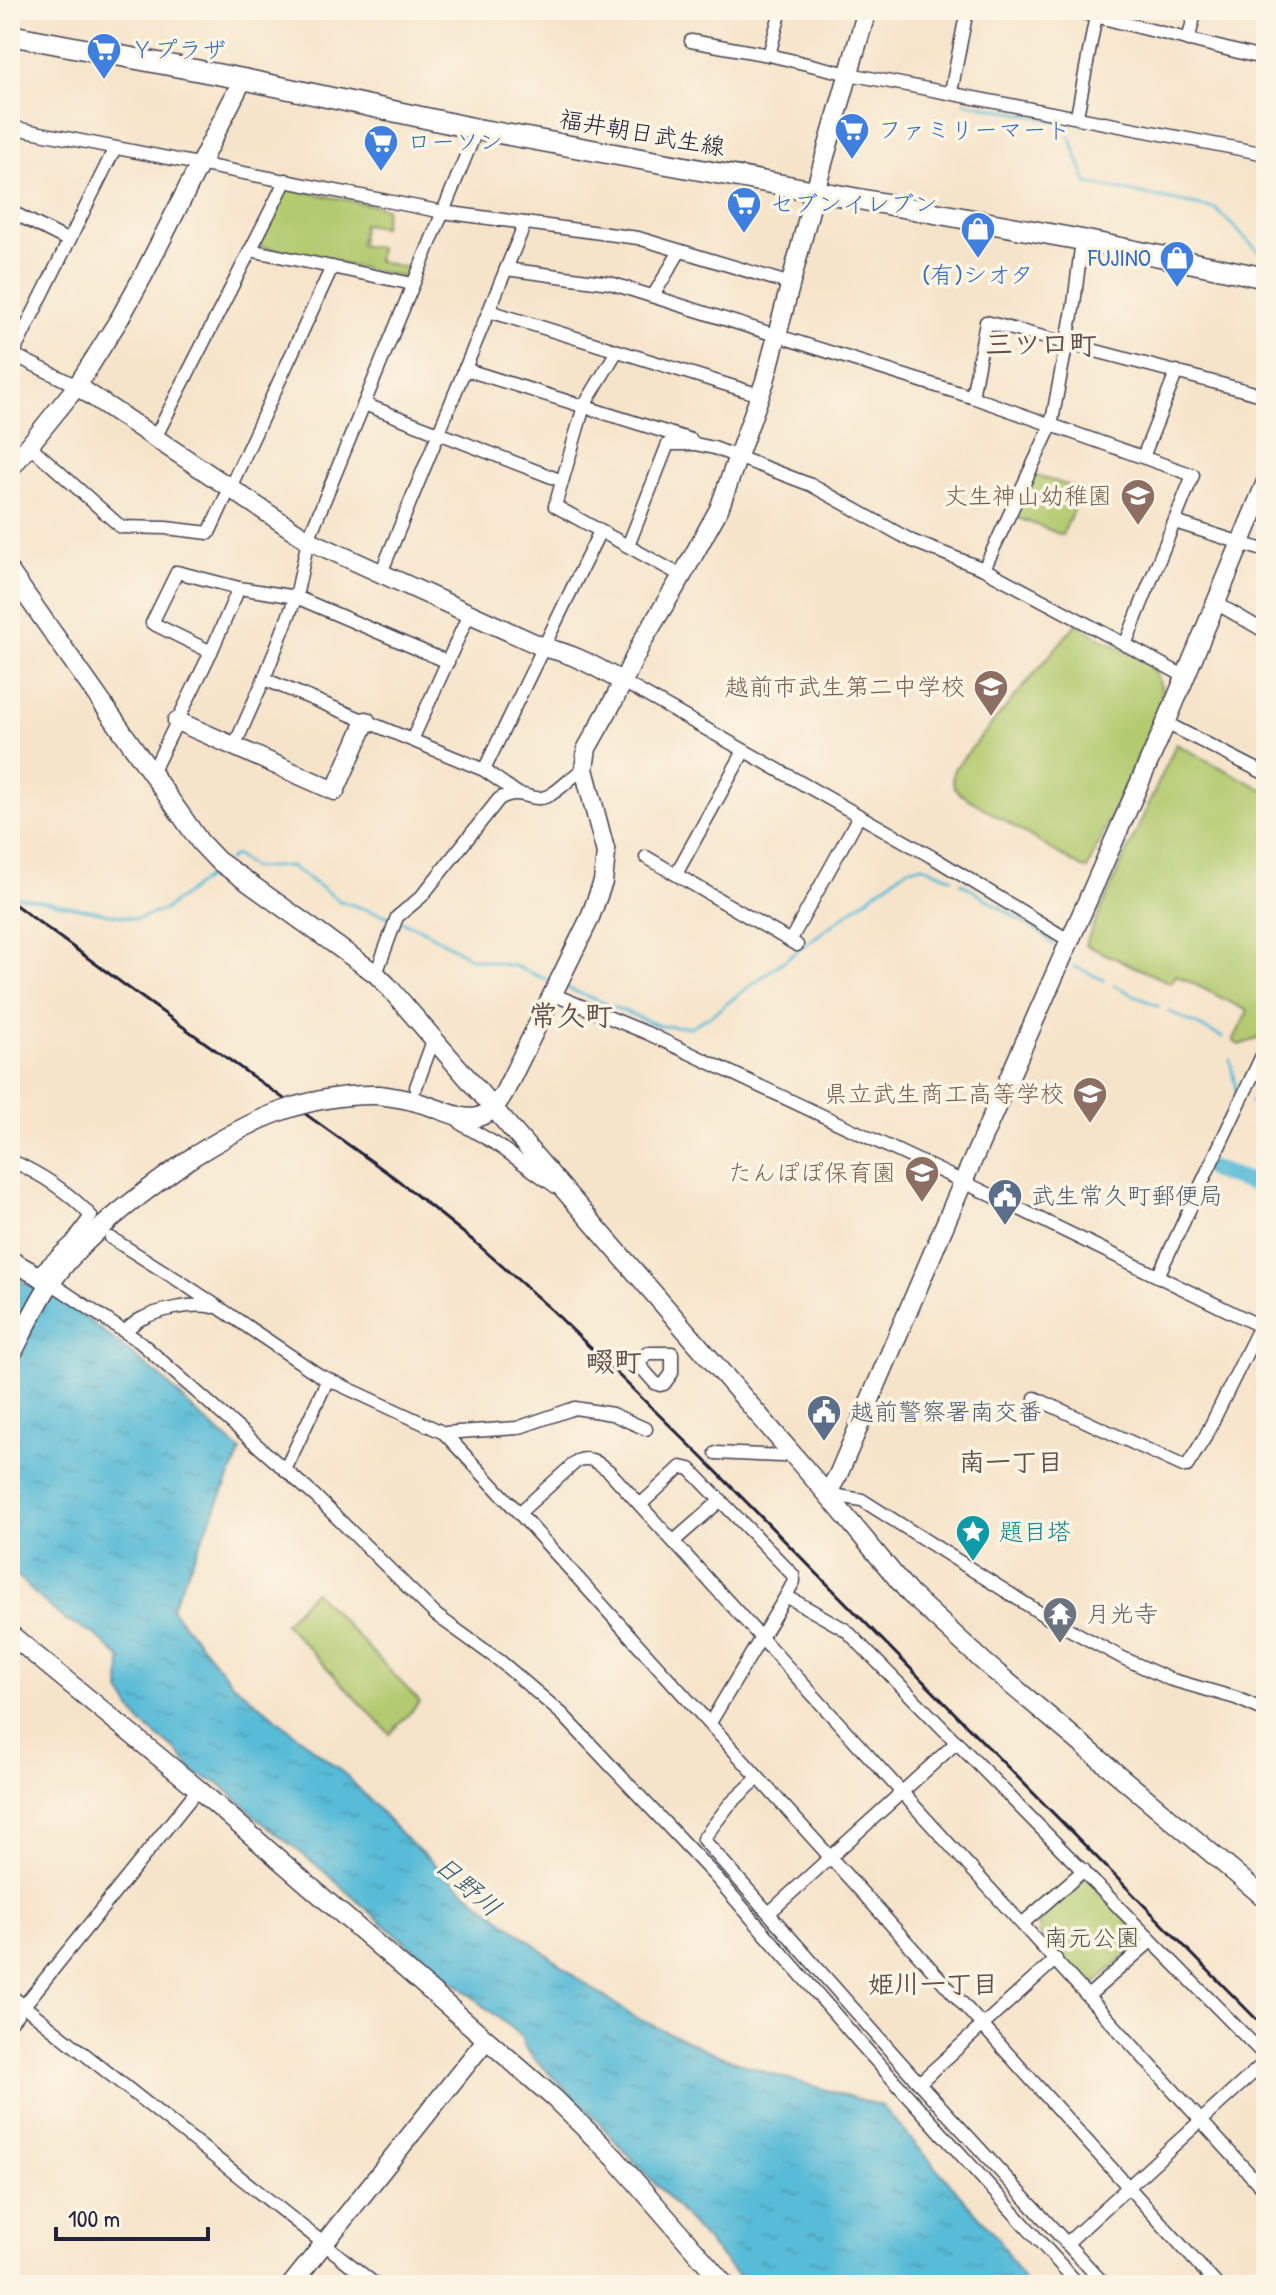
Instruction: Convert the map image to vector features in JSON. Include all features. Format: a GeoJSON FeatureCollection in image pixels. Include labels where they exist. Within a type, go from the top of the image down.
{"type":"FeatureCollection","features":[{"type":"Feature","properties":{"kind":"main road","name":"福井朝日武生線"},"geometry":{"type":"LineString","coordinates":[[10,35],[243,79],[477,129],[1082,240],[1266,278]]}},
{"type":"Feature","properties":{"kind":"street"},"geometry":{"type":"LineString","coordinates":[[769,55],[781,10]]}},
{"type":"Feature","properties":{"kind":"street"},"geometry":{"type":"LineString","coordinates":[[44,1282],[138,1198],[191,1158],[252,1122],[289,1107],[333,1096],[379,1095],[423,1104],[465,1118],[477,1118],[494,1108],[505,1091],[589,920],[603,882],[606,853],[584,769],[587,748],[643,640],[715,520],[760,395],[867,10]]}},
{"type":"Feature","properties":{"kind":"street"},"geometry":{"type":"LineString","coordinates":[[951,92],[967,10]]}},
{"type":"Feature","properties":{"kind":"street"},"geometry":{"type":"LineString","coordinates":[[1071,10],[1097,13],[1266,59]]}},
{"type":"Feature","properties":{"kind":"street"},"geometry":{"type":"LineString","coordinates":[[1188,40],[1196,10]]}},
{"type":"Feature","properties":{"kind":"street"},"geometry":{"type":"LineString","coordinates":[[1077,116],[1097,13]]}},
{"type":"Feature","properties":{"kind":"street"},"geometry":{"type":"LineString","coordinates":[[691,41],[1266,154]]}},
{"type":"Feature","properties":{"kind":"street"},"geometry":{"type":"LineString","coordinates":[[10,469],[77,386],[133,296],[243,79]]}},
{"type":"Feature","properties":{"kind":"street"},"geometry":{"type":"LineString","coordinates":[[10,127],[443,212],[638,238],[791,284]]}},
{"type":"Feature","properties":{"kind":"street"},"geometry":{"type":"LineString","coordinates":[[234,747],[296,597],[308,540],[477,129]]}},
{"type":"Feature","properties":{"kind":"street"},"geometry":{"type":"LineString","coordinates":[[115,148],[12,354],[77,386],[308,540],[545,648],[596,666],[934,858],[1070,941]]}},
{"type":"Feature","properties":{"kind":"street"},"geometry":{"type":"LineString","coordinates":[[155,438],[286,180]]}},
{"type":"Feature","properties":{"kind":"street"},"geometry":{"type":"LineString","coordinates":[[10,211],[69,241]]}},
{"type":"Feature","properties":{"kind":"street"},"geometry":{"type":"LineString","coordinates":[[381,573],[525,223]]}},
{"type":"Feature","properties":{"kind":"street"},"geometry":{"type":"LineString","coordinates":[[984,569],[1051,426],[1079,274],[1082,240]]}},
{"type":"Feature","properties":{"kind":"street"},"geometry":{"type":"LineString","coordinates":[[250,250],[413,284]]}},
{"type":"Feature","properties":{"kind":"street"},"geometry":{"type":"LineString","coordinates":[[653,296],[680,251]]}},
{"type":"Feature","properties":{"kind":"street"},"geometry":{"type":"LineString","coordinates":[[29,445],[121,527],[209,533],[332,267]]}},
{"type":"Feature","properties":{"kind":"street"},"geometry":{"type":"LineString","coordinates":[[506,269],[610,283],[972,397],[1193,475],[1125,645]]}},
{"type":"Feature","properties":{"kind":"street"},"geometry":{"type":"LineString","coordinates":[[489,311],[760,395]]}},
{"type":"Feature","properties":{"kind":"street"},"geometry":{"type":"LineString","coordinates":[[972,397],[986,322],[1266,396]]}},
{"type":"Feature","properties":{"kind":"street"},"geometry":{"type":"LineString","coordinates":[[617,351],[584,406],[555,506],[682,576]]}},
{"type":"Feature","properties":{"kind":"street"},"geometry":{"type":"LineString","coordinates":[[464,369],[738,456],[811,485],[912,541],[984,569],[1186,677]]}},
{"type":"Feature","properties":{"kind":"street"},"geometry":{"type":"LineString","coordinates":[[1143,457],[1177,371]]}},
{"type":"Feature","properties":{"kind":"street"},"geometry":{"type":"LineString","coordinates":[[364,404],[562,481]]}},
{"type":"Feature","properties":{"kind":"street"},"geometry":{"type":"LineString","coordinates":[[628,546],[668,444],[705,445]]}},
{"type":"Feature","properties":{"kind":"street"},"geometry":{"type":"LineString","coordinates":[[827,1494],[1186,677],[1266,482]]}},
{"type":"Feature","properties":{"kind":"street"},"geometry":{"type":"LineString","coordinates":[[1175,522],[1266,551]]}},
{"type":"Feature","properties":{"kind":"street"},"geometry":{"type":"LineString","coordinates":[[484,770],[600,531]]}},
{"type":"Feature","properties":{"kind":"street"},"geometry":{"type":"LineString","coordinates":[[10,572],[200,842],[224,864],[376,974],[910,1594],[984,1662],[1266,1899]]}},
{"type":"Feature","properties":{"kind":"street"},"geometry":{"type":"LineString","coordinates":[[211,652],[152,623],[177,572],[239,588],[296,597],[448,662]]}},
{"type":"Feature","properties":{"kind":"street"},"geometry":{"type":"LineString","coordinates":[[151,775],[239,588]]}},
{"type":"Feature","properties":{"kind":"street"},"geometry":{"type":"LineString","coordinates":[[1216,603],[1266,632]]}},
{"type":"Feature","properties":{"kind":"street"},"geometry":{"type":"LineString","coordinates":[[412,740],[469,614]]}},
{"type":"Feature","properties":{"kind":"street"},"geometry":{"type":"LineString","coordinates":[[264,679],[484,770],[517,793],[535,798],[547,796],[584,769]]}},
{"type":"Feature","properties":{"kind":"street"},"geometry":{"type":"LineString","coordinates":[[177,721],[335,791],[366,721]]}},
{"type":"Feature","properties":{"kind":"street"},"geometry":{"type":"LineString","coordinates":[[1166,723],[1266,774]]}},
{"type":"Feature","properties":{"kind":"street"},"geometry":{"type":"LineString","coordinates":[[676,874],[744,751]]}},
{"type":"Feature","properties":{"kind":"street"},"geometry":{"type":"LineString","coordinates":[[376,974],[397,917],[421,897],[499,799],[517,793]]}},
{"type":"Feature","properties":{"kind":"street"},"geometry":{"type":"LineString","coordinates":[[646,857],[793,943],[859,816]]}},
{"type":"Feature","properties":{"kind":"street"},"geometry":{"type":"LineString","coordinates":[[555,987],[1263,1328],[1187,1466],[1035,1398]]}},
{"type":"Feature","properties":{"kind":"street"},"geometry":{"type":"LineString","coordinates":[[416,1087],[434,1038]]}},
{"type":"Feature","properties":{"kind":"street"},"geometry":{"type":"LineString","coordinates":[[1158,1276],[1266,1047]]}},
{"type":"Feature","properties":{"kind":"street"},"geometry":{"type":"LineString","coordinates":[[453,1115],[463,1125],[566,1191]]}},
{"type":"Feature","properties":{"kind":"street"},"geometry":{"type":"LineString","coordinates":[[10,1160],[55,1184],[77,1200],[91,1216],[44,1282],[10,1358]]}},
{"type":"Feature","properties":{"kind":"street"},"geometry":{"type":"LineString","coordinates":[[111,1238],[300,1363],[444,1433],[1217,2285]]}},
{"type":"Feature","properties":{"kind":"street"},"geometry":{"type":"LineString","coordinates":[[10,1260],[125,1331],[165,1364],[342,1522],[436,1615],[520,1677],[607,1760],[715,1876],[860,2043],[1079,2285]]}},
{"type":"Feature","properties":{"kind":"street"},"geometry":{"type":"LineString","coordinates":[[125,1331],[139,1320],[184,1307],[202,1304],[220,1308]]}},
{"type":"Feature","properties":{"kind":"street"},"geometry":{"type":"LineString","coordinates":[[672,1353],[689,1335]]}},
{"type":"Feature","properties":{"kind":"street"},"geometry":{"type":"LineString","coordinates":[[285,1470],[328,1379]]}},
{"type":"Feature","properties":{"kind":"street"},"geometry":{"type":"LineString","coordinates":[[444,1433],[517,1428],[575,1408],[612,1414],[646,1429]]}},
{"type":"Feature","properties":{"kind":"street"},"geometry":{"type":"LineString","coordinates":[[716,1453],[781,1456],[789,1450]]}},
{"type":"Feature","properties":{"kind":"street"},"geometry":{"type":"LineString","coordinates":[[519,1513],[584,1457],[591,1458],[609,1471],[1266,2192]]}},
{"type":"Feature","properties":{"kind":"street"},"geometry":{"type":"LineString","coordinates":[[640,1505],[681,1467],[690,1469],[793,1575],[794,1581],[786,1596],[710,1723]]}},
{"type":"Feature","properties":{"kind":"street"},"geometry":{"type":"LineString","coordinates":[[827,1494],[862,1500],[1048,1618],[1145,1669],[1191,1687],[1236,1698],[1266,1711]]}},
{"type":"Feature","properties":{"kind":"street"},"geometry":{"type":"LineString","coordinates":[[674,1541],[721,1500]]}},
{"type":"Feature","properties":{"kind":"street"},"geometry":{"type":"LineString","coordinates":[[786,1596],[846,1630],[1266,2059],[1067,2243]]}},
{"type":"Feature","properties":{"kind":"street"},"geometry":{"type":"LineString","coordinates":[[10,1634],[198,1789],[554,2098],[615,2158],[725,2285]]}},
{"type":"Feature","properties":{"kind":"street"},"geometry":{"type":"LineString","coordinates":[[769,1913],[957,1742]]}},
{"type":"Feature","properties":{"kind":"street"},"geometry":{"type":"LineString","coordinates":[[758,1778],[729,1805],[703,1839],[919,2083],[1105,2285]]}},
{"type":"Feature","properties":{"kind":"street"},"geometry":{"type":"LineString","coordinates":[[10,2023],[198,1789]]}},
{"type":"Feature","properties":{"kind":"street"},"geometry":{"type":"LineString","coordinates":[[1023,1923],[1084,1870]]}},
{"type":"Feature","properties":{"kind":"street"},"geometry":{"type":"LineString","coordinates":[[1089,1995],[1151,1941]]}},
{"type":"Feature","properties":{"kind":"street"},"geometry":{"type":"LineString","coordinates":[[919,2083],[1056,1959]]}},
{"type":"Feature","properties":{"kind":"street"},"geometry":{"type":"LineString","coordinates":[[10,1995],[376,2285]]}},
{"type":"Feature","properties":{"kind":"street"},"geometry":{"type":"LineString","coordinates":[[291,2285],[486,2040]]}},
{"type":"Feature","properties":{"kind":"green space"},"geometry":{"type":"Polygon","coordinates":[[[287,188],[386,208],[383,227],[363,224],[360,245],[379,248],[377,261],[415,270],[412,279],[258,246],[287,188]]]}},
{"type":"Feature","properties":{"kind":"green space"},"geometry":{"type":"Polygon","coordinates":[[[1033,475],[1084,490],[1062,535],[1018,518],[1016,512],[1033,475]]]}},
{"type":"Feature","properties":{"kind":"green space"},"geometry":{"type":"Polygon","coordinates":[[[1076,624],[1153,667],[1165,697],[1087,869],[959,793],[952,779],[954,769],[1076,624]]]}},
{"type":"Feature","properties":{"kind":"green space"},"geometry":{"type":"Polygon","coordinates":[[[1176,744],[1266,791],[1266,1021],[1258,1039],[1239,1045],[1233,1041],[1248,1011],[1176,975],[1171,983],[1085,945],[1176,744]]]}},
{"type":"Feature","properties":{"kind":"green space"},"geometry":{"type":"Polygon","coordinates":[[[314,1591],[420,1702],[390,1734],[284,1623],[314,1591]]]}},
{"type":"Feature","properties":{"kind":"green space","name":"南元公園"},"geometry":{"type":"Polygon","coordinates":[[[1081,1879],[1088,1879],[1142,1937],[1140,1943],[1092,1986],[1085,1984],[1039,1933],[1039,1916],[1081,1879]]]}},
{"type":"Feature","properties":{"kind":"water"},"geometry":{"type":"Polygon","coordinates":[[[10,1275],[87,1319],[162,1378],[195,1412],[241,1451],[171,1609],[231,1682],[347,1776],[407,1840],[464,1890],[580,1980],[634,2017],[718,2055],[771,2074],[882,2106],[998,2238],[1026,2285],[746,2285],[589,2112],[530,2054],[523,2045],[522,2037],[258,1819],[221,1784],[194,1773],[177,1751],[141,1723],[120,1692],[121,1659],[93,1633],[66,1621],[17,1575],[10,1581],[10,1275]]]}},
{"type":"Feature","properties":{"kind":"waterway"},"geometry":{"type":"LineString","coordinates":[[965,102],[1065,123],[1087,183],[1216,209],[1266,259]]}},
{"type":"Feature","properties":{"kind":"waterway"},"geometry":{"type":"LineString","coordinates":[[229,860],[235,855],[253,868],[290,866],[340,901],[393,918]]}},
{"type":"Feature","properties":{"kind":"waterway"},"geometry":{"type":"LineString","coordinates":[[562,986],[660,1026],[690,1027],[710,1016],[908,868],[923,866],[952,878]]}},
{"type":"Feature","properties":{"kind":"waterway"},"geometry":{"type":"LineString","coordinates":[[10,895],[136,919],[164,910],[217,870]]}},
{"type":"Feature","properties":{"kind":"waterway"},"geometry":{"type":"LineString","coordinates":[[961,883],[1043,934],[1053,945]]}},
{"type":"Feature","properties":{"kind":"waterway"},"geometry":{"type":"LineString","coordinates":[[401,921],[425,931],[470,958],[517,967],[552,982]]}},
{"type":"Feature","properties":{"kind":"waterway"},"geometry":{"type":"LineString","coordinates":[[1074,966],[1104,980]]}},
{"type":"Feature","properties":{"kind":"waterway"},"geometry":{"type":"LineString","coordinates":[[1114,985],[1159,1007]]}},
{"type":"Feature","properties":{"kind":"waterway"},"geometry":{"type":"LineString","coordinates":[[1168,1011],[1222,1037]]}},
{"type":"Feature","properties":{"kind":"waterway"},"geometry":{"type":"LineString","coordinates":[[1230,1060],[1237,1095]]}},
{"type":"Feature","properties":{"kind":"waterway"},"geometry":{"type":"LineString","coordinates":[[1251,1102],[1266,1107]]}},
{"type":"Feature","properties":{"kind":"waterway"},"geometry":{"type":"LineString","coordinates":[[1213,1170],[1266,1187]]}},
{"type":"Feature","properties":{"kind":"railway"},"geometry":{"type":"LineString","coordinates":[[10,901],[395,1178],[476,1243],[553,1311],[702,1457],[1266,2029]]}},
{"type":"Feature","properties":{"kind":"place","name":"Ｙプラザ"},"geometry":{"type":"Point","coordinates":[104,81]}},
{"type":"Feature","properties":{"kind":"place","name":"ファミリーマート"},"geometry":{"type":"Point","coordinates":[852,161]}},
{"type":"Feature","properties":{"kind":"place","name":"ローソン"},"geometry":{"type":"Point","coordinates":[381,173]}},
{"type":"Feature","properties":{"kind":"place","name":"セブンイレブン"},"geometry":{"type":"Point","coordinates":[744,235]}},
{"type":"Feature","properties":{"kind":"place","name":"(有)シオタ"},"geometry":{"type":"Point","coordinates":[978,260]}},
{"type":"Feature","properties":{"kind":"place","name":"FUJINO"},"geometry":{"type":"Point","coordinates":[1177,289]}},
{"type":"Feature","properties":{"kind":"place","name":"丈生神山幼稚園"},"geometry":{"type":"Point","coordinates":[1138,527]}},
{"type":"Feature","properties":{"kind":"place","name":"越前市武生第二中学校"},"geometry":{"type":"Point","coordinates":[991,718]}},
{"type":"Feature","properties":{"kind":"place","name":"県立武生商工高等学校"},"geometry":{"type":"Point","coordinates":[1090,1125]}},
{"type":"Feature","properties":{"kind":"place","name":"たんぽぽ保育園"},"geometry":{"type":"Point","coordinates":[922,1204]}},
{"type":"Feature","properties":{"kind":"place","name":"武生常久町郵便局"},"geometry":{"type":"Point","coordinates":[1005,1227]}},
{"type":"Feature","properties":{"kind":"place","name":"越前警察署南交番"},"geometry":{"type":"Point","coordinates":[824,1443]}},
{"type":"Feature","properties":{"kind":"place","name":"題目塔"},"geometry":{"type":"Point","coordinates":[973,1563]}},
{"type":"Feature","properties":{"kind":"place","name":"月光寺"},"geometry":{"type":"Point","coordinates":[1060,1645]}},
{"type":"Feature","properties":{"kind":"district","name":"三ツ口町"},"geometry":{"type":"Point","coordinates":[1041,344]}},
{"type":"Feature","properties":{"kind":"district","name":"常久町"},"geometry":{"type":"Point","coordinates":[571,1015]}},
{"type":"Feature","properties":{"kind":"district","name":"畷町"},"geometry":{"type":"Point","coordinates":[614,1361]}},
{"type":"Feature","properties":{"kind":"district","name":"南一丁目"},"geometry":{"type":"Point","coordinates":[1011,1462]}},
{"type":"Feature","properties":{"kind":"district","name":"姫川一丁目"},"geometry":{"type":"Point","coordinates":[933,1984]}},
{"type":"Feature","properties":{"kind":"water label","name":"日野川"},"geometry":{"type":"Point","coordinates":[468,1886]}}]}
